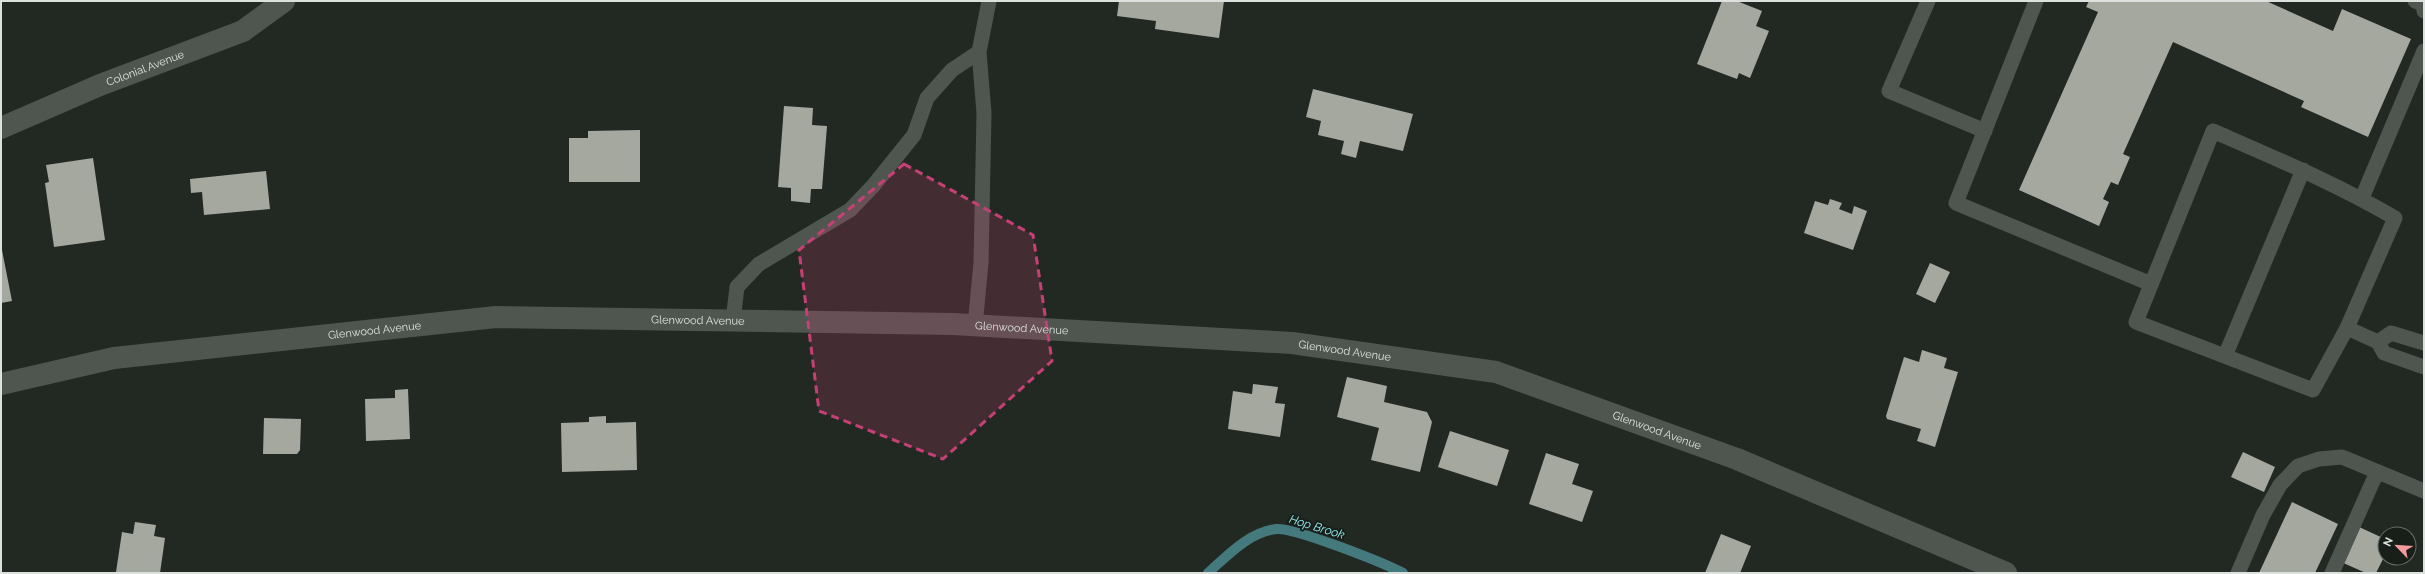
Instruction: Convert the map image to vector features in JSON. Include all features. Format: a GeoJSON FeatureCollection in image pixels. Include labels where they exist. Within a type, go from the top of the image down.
{"type":"FeatureCollection","features":[{"type":"Feature","properties":{"kind":"street","name":"Colonial Avenue"},"geometry":{"type":"LineString","coordinates":[[1,128],[100,85],[243,32],[284,1]]}},
{"type":"Feature","properties":{"kind":"street","name":"Glenwood Avenue"},"geometry":{"type":"LineString","coordinates":[[1,384],[114,358],[496,317],[975,326],[1292,343],[1496,372],[1737,459],[2006,573]]}},
{"type":"Feature","properties":{"kind":"lane"},"geometry":{"type":"LineString","coordinates":[[975,326],[981,263],[984,113],[979,52],[989,1]]}},
{"type":"Feature","properties":{"kind":"lane"},"geometry":{"type":"LineString","coordinates":[[1928,1],[1889,91],[1985,131]]}},
{"type":"Feature","properties":{"kind":"lane"},"geometry":{"type":"LineString","coordinates":[[2036,1],[1956,203],[2151,284]]}},
{"type":"Feature","properties":{"kind":"lane"},"geometry":{"type":"LineString","coordinates":[[2415,1],[2423,4],[2424,11]]}},
{"type":"Feature","properties":{"kind":"lane"},"geometry":{"type":"LineString","coordinates":[[2362,198],[2424,51]]}},
{"type":"Feature","properties":{"kind":"lane"},"geometry":{"type":"LineString","coordinates":[[733,321],[737,287],[759,264],[850,210],[873,186],[914,135],[927,98],[952,70],[979,52]]}},
{"type":"Feature","properties":{"kind":"lane"},"geometry":{"type":"LineString","coordinates":[[2213,131],[2303,170],[2362,198],[2395,218],[2347,328],[2313,390],[2136,322],[2213,131]]}},
{"type":"Feature","properties":{"kind":"lane"},"geometry":{"type":"LineString","coordinates":[[2225,356],[2303,170]]}},
{"type":"Feature","properties":{"kind":"lane"},"geometry":{"type":"LineString","coordinates":[[2347,328],[2378,342],[2384,354],[2424,367]]}},
{"type":"Feature","properties":{"kind":"lane"},"geometry":{"type":"LineString","coordinates":[[2378,342],[2391,333],[2424,343]]}},
{"type":"Feature","properties":{"kind":"lane"},"geometry":{"type":"LineString","coordinates":[[2238,573],[2263,515],[2280,485],[2298,466],[2319,459],[2342,457],[2424,491]]}},
{"type":"Feature","properties":{"kind":"lane"},"geometry":{"type":"LineString","coordinates":[[2332,573],[2377,472]]}},
{"type":"Feature","properties":{"kind":"highlighted area"},"geometry":{"type":"Polygon","coordinates":[[[904,164],[1033,235],[1052,361],[943,459],[819,411],[799,250],[904,164]]]}},
{"type":"Feature","properties":{"kind":"building"},"geometry":{"type":"Polygon","coordinates":[[[1119,1],[1224,1],[1219,38],[1155,29],[1156,21],[1117,16],[1119,1]]]}},
{"type":"Feature","properties":{"kind":"building"},"geometry":{"type":"Polygon","coordinates":[[[1722,1],[1737,1],[1762,11],[1756,26],[1769,31],[1750,78],[1739,73],[1737,79],[1697,64],[1722,1]]]}},
{"type":"Feature","properties":{"kind":"building"},"geometry":{"type":"Polygon","coordinates":[[[2089,1],[2266,1],[2333,31],[2342,9],[2411,39],[2368,137],[2301,107],[2304,101],[2173,42],[2123,154],[2130,157],[2118,185],[2111,182],[2103,199],[2109,202],[2099,226],[2019,190],[2098,12],[2086,7],[2089,1]]]}},
{"type":"Feature","properties":{"kind":"building"},"geometry":{"type":"Polygon","coordinates":[[[1313,89],[1413,114],[1403,151],[1360,141],[1356,158],[1341,154],[1344,141],[1318,135],[1321,121],[1306,117],[1313,89]]]}},
{"type":"Feature","properties":{"kind":"building"},"geometry":{"type":"Polygon","coordinates":[[[784,106],[813,108],[812,125],[827,126],[822,189],[811,189],[810,203],[791,201],[791,188],[778,187],[784,106]]]}},
{"type":"Feature","properties":{"kind":"building"},"geometry":{"type":"Polygon","coordinates":[[[640,130],[640,182],[569,182],[569,138],[588,138],[588,131],[640,130]]]}},
{"type":"Feature","properties":{"kind":"building"},"geometry":{"type":"Polygon","coordinates":[[[93,158],[105,240],[54,247],[45,183],[49,182],[46,165],[93,158]]]}},
{"type":"Feature","properties":{"kind":"building"},"geometry":{"type":"Polygon","coordinates":[[[266,171],[270,209],[204,215],[202,192],[191,193],[190,179],[266,171]]]}},
{"type":"Feature","properties":{"kind":"building"},"geometry":{"type":"Polygon","coordinates":[[[1830,199],[1842,203],[1839,209],[1852,214],[1854,206],[1867,211],[1853,250],[1804,233],[1815,201],[1828,205],[1830,199]]]}},
{"type":"Feature","properties":{"kind":"building"},"geometry":{"type":"Polygon","coordinates":[[[1,245],[12,301],[1,303],[1,245]]]}},
{"type":"Feature","properties":{"kind":"building"},"geometry":{"type":"Polygon","coordinates":[[[1930,263],[1950,272],[1935,303],[1916,294],[1930,263]]]}},
{"type":"Feature","properties":{"kind":"building"},"geometry":{"type":"Polygon","coordinates":[[[1922,350],[1947,358],[1944,368],[1958,372],[1935,447],[1917,441],[1921,429],[1887,419],[1886,416],[1904,357],[1919,362],[1922,350]]]}},
{"type":"Feature","properties":{"kind":"building"},"geometry":{"type":"Polygon","coordinates":[[[1347,377],[1387,386],[1384,402],[1427,412],[1432,422],[1420,472],[1371,460],[1379,428],[1337,417],[1347,377]]]}},
{"type":"Feature","properties":{"kind":"building"},"geometry":{"type":"Polygon","coordinates":[[[1253,384],[1278,387],[1275,403],[1285,404],[1280,437],[1228,429],[1233,391],[1252,394],[1253,384]]]}},
{"type":"Feature","properties":{"kind":"building"},"geometry":{"type":"Polygon","coordinates":[[[408,389],[410,439],[366,441],[365,399],[395,398],[395,390],[408,389]]]}},
{"type":"Feature","properties":{"kind":"building"},"geometry":{"type":"Polygon","coordinates":[[[606,416],[606,423],[636,422],[637,470],[562,472],[561,423],[589,422],[589,417],[606,416]]]}},
{"type":"Feature","properties":{"kind":"building"},"geometry":{"type":"Polygon","coordinates":[[[264,418],[301,419],[300,450],[297,454],[263,454],[264,418]]]}},
{"type":"Feature","properties":{"kind":"building"},"geometry":{"type":"Polygon","coordinates":[[[1450,431],[1509,450],[1497,486],[1438,467],[1450,431]]]}},
{"type":"Feature","properties":{"kind":"building"},"geometry":{"type":"Polygon","coordinates":[[[2243,452],[2275,467],[2264,492],[2231,477],[2243,452]]]}},
{"type":"Feature","properties":{"kind":"building"},"geometry":{"type":"Polygon","coordinates":[[[1546,453],[1579,464],[1572,484],[1593,491],[1582,522],[1529,504],[1546,453]]]}},
{"type":"Feature","properties":{"kind":"building"},"geometry":{"type":"Polygon","coordinates":[[[2292,502],[2338,524],[2315,573],[2259,573],[2292,502]]]}},
{"type":"Feature","properties":{"kind":"building"},"geometry":{"type":"Polygon","coordinates":[[[135,522],[156,525],[154,536],[165,538],[160,573],[116,572],[122,532],[133,534],[135,522]]]}},
{"type":"Feature","properties":{"kind":"building"},"geometry":{"type":"Polygon","coordinates":[[[2357,526],[2377,535],[2377,566],[2380,566],[2376,573],[2366,573],[2341,562],[2357,526]]]}},
{"type":"Feature","properties":{"kind":"building"},"geometry":{"type":"Polygon","coordinates":[[[1721,534],[1751,546],[1740,573],[1705,573],[1721,534]]]}},
{"type":"Feature","properties":{"kind":"waterway","name":"Hop Brook"},"geometry":{"type":"LineString","coordinates":[[1208,573],[1239,545],[1266,531],[1276,529],[1286,530],[1319,539],[1403,573]]}}]}
